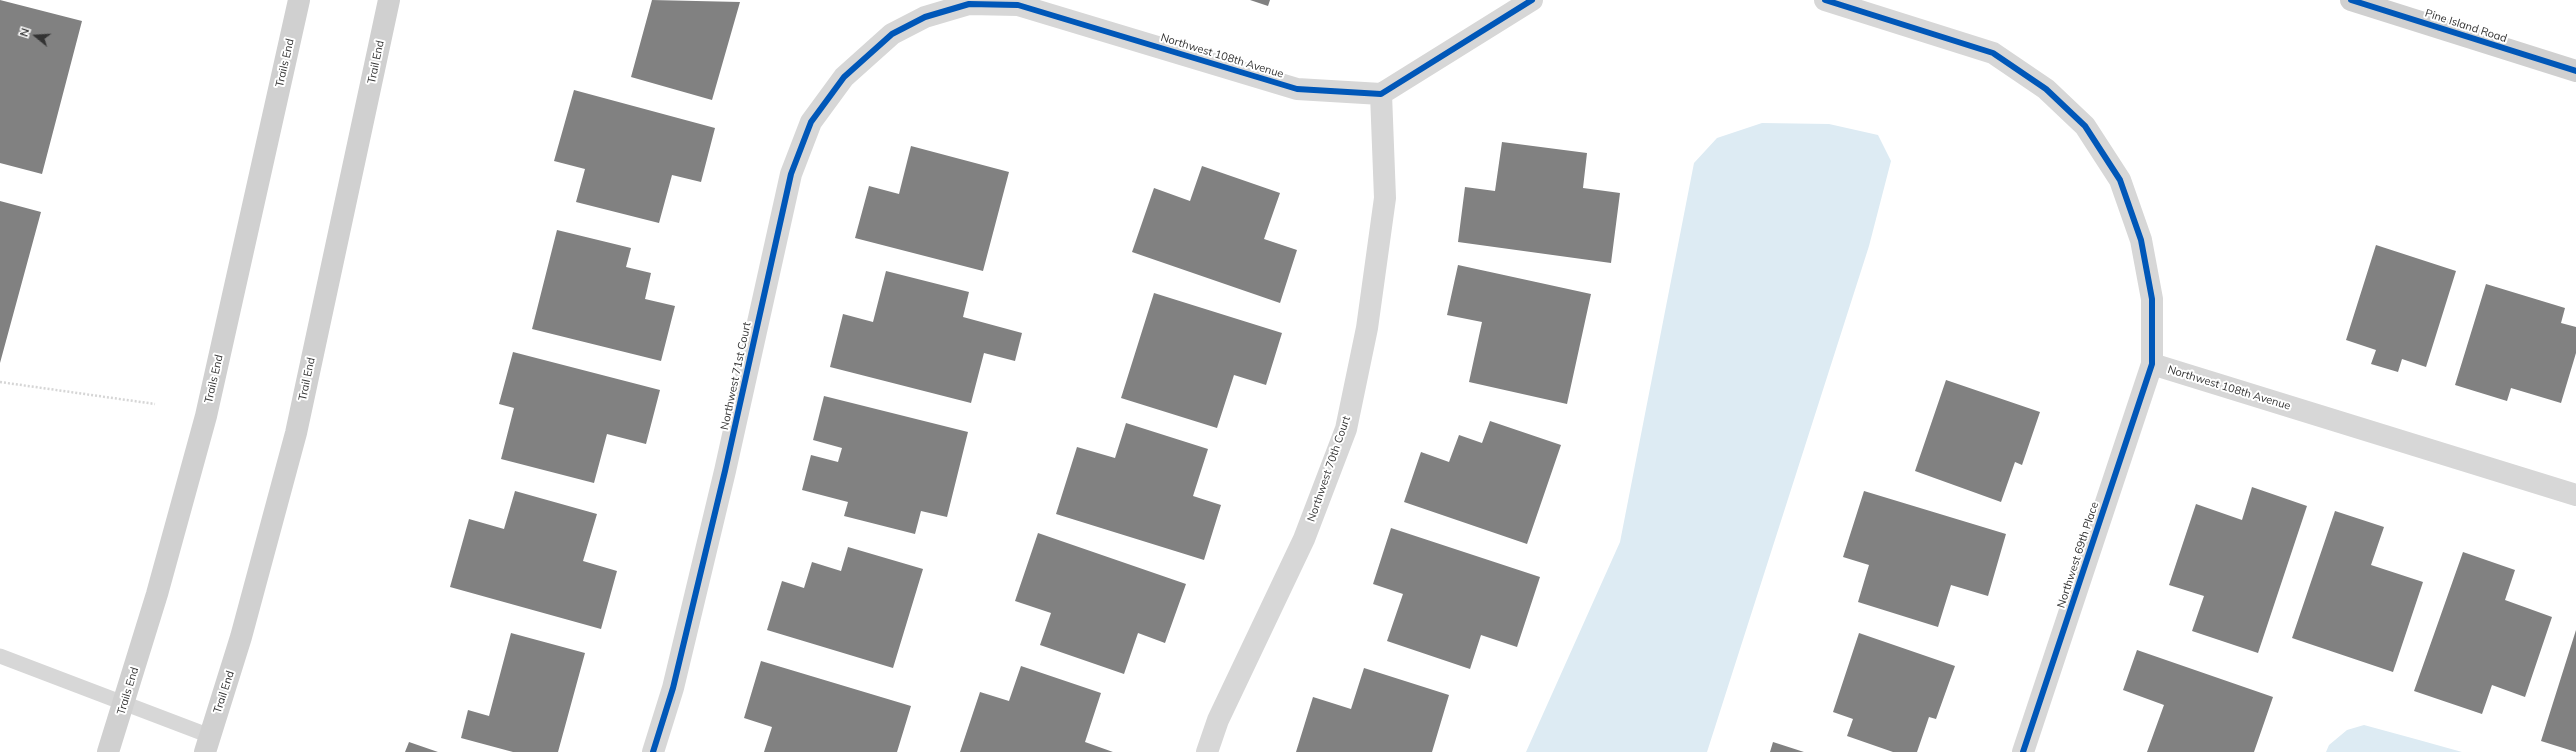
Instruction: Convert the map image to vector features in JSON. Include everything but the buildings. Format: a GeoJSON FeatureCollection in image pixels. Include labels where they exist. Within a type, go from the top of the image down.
{"type":"FeatureCollection","features":[{"type":"Feature","properties":{"kind":"street","name":"Trails End"},"geometry":{"type":"LineString","coordinates":[[108,752],[124,703],[206,416],[299,0]]}},
{"type":"Feature","properties":{"kind":"street","name":"Trail End"},"geometry":{"type":"LineString","coordinates":[[208,744],[242,637],[296,433],[389,0]]}},
{"type":"Feature","properties":{"kind":"street"},"geometry":{"type":"LineString","coordinates":[[1381,94],[1532,0]]}},
{"type":"Feature","properties":{"kind":"street","name":"Northwest 108th Avenue"},"geometry":{"type":"LineString","coordinates":[[1825,0],[1993,53],[2046,89],[2085,126],[2120,180],[2141,240],[2152,299],[2152,364],[2576,495]]}},
{"type":"Feature","properties":{"kind":"street","name":"Pine Island Road"},"geometry":{"type":"LineString","coordinates":[[2351,0],[2576,71]]}},
{"type":"Feature","properties":{"kind":"street","name":"Northwest 108th Avenue"},"geometry":{"type":"LineString","coordinates":[[892,34],[924,17],[969,4],[1018,5],[1297,89],[1381,94]]}},
{"type":"Feature","properties":{"kind":"street","name":"Northwest 71st Court"},"geometry":{"type":"LineString","coordinates":[[653,752],[673,688],[725,471],[791,174],[811,122],[844,77],[892,34]]}},
{"type":"Feature","properties":{"kind":"street","name":"Northwest 70th Court"},"geometry":{"type":"LineString","coordinates":[[1207,752],[1218,720],[1304,539],[1346,429],[1367,328],[1384,198],[1381,94]]}},
{"type":"Feature","properties":{"kind":"street","name":"Northwest 69th Place"},"geometry":{"type":"LineString","coordinates":[[2023,752],[2152,364]]}},
{"type":"Feature","properties":{"kind":"lane"},"geometry":{"type":"LineString","coordinates":[[0,656],[124,703],[208,744]]}},
{"type":"Feature","properties":{"kind":"path"},"geometry":{"type":"LineString","coordinates":[[0,382],[155,404]]}},
{"type":"Feature","properties":{"kind":"shaded area"},"geometry":{"type":"Polygon","coordinates":[[[1762,123],[1829,124],[1878,135],[1891,161],[1869,246],[1707,752],[1526,752],[1620,542],[1694,163],[1717,138],[1762,123]]]}},
{"type":"Feature","properties":{"kind":"shaded area"},"geometry":{"type":"Polygon","coordinates":[[[2364,725],[2462,752],[2326,752],[2329,745],[2347,730],[2364,725]]]}},
{"type":"Feature","properties":{"kind":"cycle path"},"geometry":{"type":"LineString","coordinates":[[653,752],[673,688],[725,471],[791,174],[811,122],[844,77],[892,34],[925,17],[969,4],[1018,5],[1297,89],[1381,94],[1532,0]]}},
{"type":"Feature","properties":{"kind":"cycle path"},"geometry":{"type":"LineString","coordinates":[[1825,0],[1993,53],[2046,89],[2085,126],[2120,180],[2141,240],[2152,299],[2152,364],[2023,752]]}},
{"type":"Feature","properties":{"kind":"cycle path"},"geometry":{"type":"LineString","coordinates":[[2351,0],[2576,71]]}}]}
